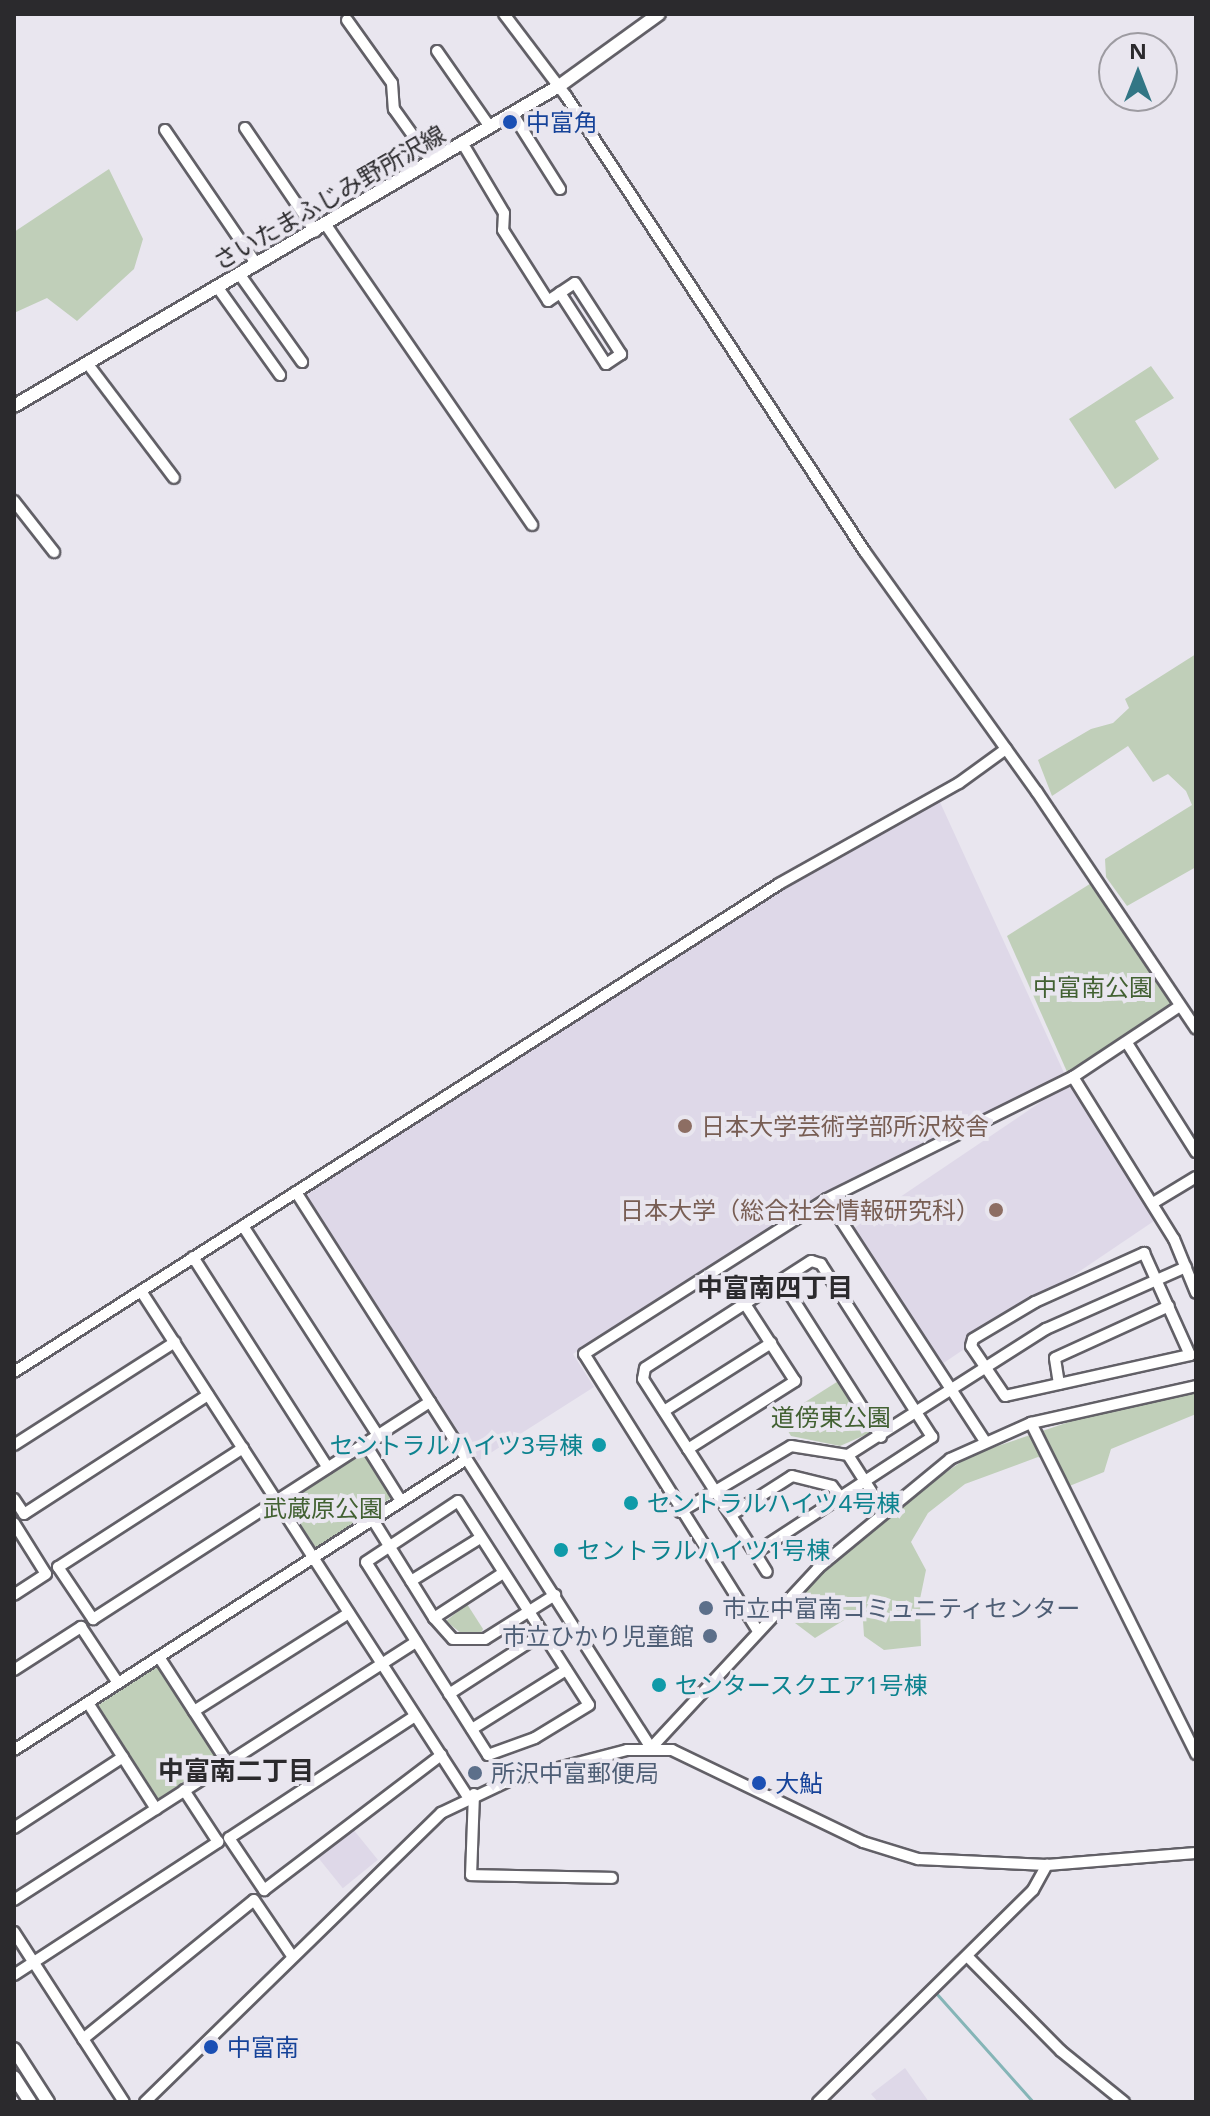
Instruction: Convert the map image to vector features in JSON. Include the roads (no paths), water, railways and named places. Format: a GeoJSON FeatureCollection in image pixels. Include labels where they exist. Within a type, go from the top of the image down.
{"type":"FeatureCollection","features":[{"type":"Feature","properties":{"kind":"main road","name":"さいたまふじみ野所沢線"},"geometry":{"type":"LineString","coordinates":[[14,406],[559,86],[659,14]]}},
{"type":"Feature","properties":{"kind":"main road"},"geometry":{"type":"LineString","coordinates":[[14,2049],[48,2102]]}},
{"type":"Feature","properties":{"kind":"main road"},"geometry":{"type":"LineString","coordinates":[[14,2077],[30,2102]]}},
{"type":"Feature","properties":{"kind":"street"},"geometry":{"type":"LineString","coordinates":[[504,14],[559,86],[865,552],[1006,749],[1196,1029]]}},
{"type":"Feature","properties":{"kind":"street"},"geometry":{"type":"LineString","coordinates":[[347,20],[392,83],[394,109],[432,162]]}},
{"type":"Feature","properties":{"kind":"street"},"geometry":{"type":"LineString","coordinates":[[437,51],[490,127]]}},
{"type":"Feature","properties":{"kind":"street"},"geometry":{"type":"LineString","coordinates":[[512,113],[560,189]]}},
{"type":"Feature","properties":{"kind":"street"},"geometry":{"type":"LineString","coordinates":[[245,128],[321,228],[532,525]]}},
{"type":"Feature","properties":{"kind":"street"},"geometry":{"type":"LineString","coordinates":[[165,130],[257,265]]}},
{"type":"Feature","properties":{"kind":"street"},"geometry":{"type":"LineString","coordinates":[[463,144],[504,213],[503,230],[548,301],[560,293],[575,283],[621,354],[606,364],[560,293]]}},
{"type":"Feature","properties":{"kind":"street"},"geometry":{"type":"LineString","coordinates":[[240,275],[302,362]]}},
{"type":"Feature","properties":{"kind":"street"},"geometry":{"type":"LineString","coordinates":[[218,288],[280,375]]}},
{"type":"Feature","properties":{"kind":"street"},"geometry":{"type":"LineString","coordinates":[[87,363],[174,478]]}},
{"type":"Feature","properties":{"kind":"street"},"geometry":{"type":"LineString","coordinates":[[14,501],[54,552]]}},
{"type":"Feature","properties":{"kind":"street"},"geometry":{"type":"LineString","coordinates":[[14,1372],[779,884],[959,783],[1006,749]]}},
{"type":"Feature","properties":{"kind":"street"},"geometry":{"type":"LineString","coordinates":[[758,1631],[583,1356],[827,1199],[1073,1077],[1180,1006]]}},
{"type":"Feature","properties":{"kind":"street"},"geometry":{"type":"LineString","coordinates":[[1127,1043],[1196,1152]]}},
{"type":"Feature","properties":{"kind":"street"},"geometry":{"type":"LineString","coordinates":[[1073,1077],[1153,1203],[1196,1293]]}},
{"type":"Feature","properties":{"kind":"street"},"geometry":{"type":"LineString","coordinates":[[1153,1203],[1196,1177]]}},
{"type":"Feature","properties":{"kind":"street"},"geometry":{"type":"LineString","coordinates":[[296,1192],[651,1748]]}},
{"type":"Feature","properties":{"kind":"street"},"geometry":{"type":"LineString","coordinates":[[827,1199],[985,1441]]}},
{"type":"Feature","properties":{"kind":"street"},"geometry":{"type":"LineString","coordinates":[[243,1226],[379,1437]]}},
{"type":"Feature","properties":{"kind":"street"},"geometry":{"type":"LineString","coordinates":[[1144,1253],[1158,1280],[1190,1355],[1005,1396],[971,1346],[973,1339],[1035,1302],[1144,1253]]}},
{"type":"Feature","properties":{"kind":"street"},"geometry":{"type":"LineString","coordinates":[[193,1257],[328,1468]]}},
{"type":"Feature","properties":{"kind":"street"},"geometry":{"type":"LineString","coordinates":[[755,1553],[932,1437],[821,1264],[811,1261],[645,1368],[643,1379],[767,1572]]}},
{"type":"Feature","properties":{"kind":"street"},"geometry":{"type":"LineString","coordinates":[[680,1512],[785,1447],[848,1455],[918,1414],[1046,1329],[1186,1267]]}},
{"type":"Feature","properties":{"kind":"street"},"geometry":{"type":"LineString","coordinates":[[781,1280],[881,1437]]}},
{"type":"Feature","properties":{"kind":"street"},"geometry":{"type":"LineString","coordinates":[[141,1291],[415,1716],[471,1795],[471,1875],[612,1878]]}},
{"type":"Feature","properties":{"kind":"street"},"geometry":{"type":"LineString","coordinates":[[688,1449],[795,1381],[745,1304]]}},
{"type":"Feature","properties":{"kind":"street"},"geometry":{"type":"LineString","coordinates":[[1059,1384],[1055,1358],[1169,1306]]}},
{"type":"Feature","properties":{"kind":"street"},"geometry":{"type":"LineString","coordinates":[[14,1445],[175,1342]]}},
{"type":"Feature","properties":{"kind":"street"},"geometry":{"type":"LineString","coordinates":[[664,1411],[771,1343]]}},
{"type":"Feature","properties":{"kind":"street"},"geometry":{"type":"LineString","coordinates":[[651,1748],[818,1568],[950,1459],[1031,1423],[1196,1386]]}},
{"type":"Feature","properties":{"kind":"street"},"geometry":{"type":"LineString","coordinates":[[14,1499],[24,1514],[208,1395]]}},
{"type":"Feature","properties":{"kind":"street"},"geometry":{"type":"LineString","coordinates":[[243,1448],[58,1567],[93,1619],[430,1402]]}},
{"type":"Feature","properties":{"kind":"street"},"geometry":{"type":"LineString","coordinates":[[1031,1423],[1196,1754]]}},
{"type":"Feature","properties":{"kind":"street"},"geometry":{"type":"LineString","coordinates":[[366,1445],[401,1501]]}},
{"type":"Feature","properties":{"kind":"street"},"geometry":{"type":"LineString","coordinates":[[848,1455],[884,1511]]}},
{"type":"Feature","properties":{"kind":"street"},"geometry":{"type":"LineString","coordinates":[[14,1750],[467,1459]]}},
{"type":"Feature","properties":{"kind":"street"},"geometry":{"type":"LineString","coordinates":[[731,1515],[792,1476],[832,1486],[841,1498]]}},
{"type":"Feature","properties":{"kind":"street"},"geometry":{"type":"LineString","coordinates":[[458,1501],[589,1705],[535,1738],[488,1755],[366,1562],[389,1545],[458,1501]]}},
{"type":"Feature","properties":{"kind":"street"},"geometry":{"type":"LineString","coordinates":[[373,1520],[434,1618],[453,1639],[474,1642],[555,1595]]}},
{"type":"Feature","properties":{"kind":"street"},"geometry":{"type":"LineString","coordinates":[[14,1523],[46,1574],[14,1595]]}},
{"type":"Feature","properties":{"kind":"street"},"geometry":{"type":"LineString","coordinates":[[411,1581],[480,1538]]}},
{"type":"Feature","properties":{"kind":"street"},"geometry":{"type":"LineString","coordinates":[[434,1618],[503,1573]]}},
{"type":"Feature","properties":{"kind":"street"},"geometry":{"type":"LineString","coordinates":[[194,1711],[349,1613]]}},
{"type":"Feature","properties":{"kind":"street"},"geometry":{"type":"LineString","coordinates":[[14,1670],[81,1627],[118,1683]]}},
{"type":"Feature","properties":{"kind":"street"},"geometry":{"type":"LineString","coordinates":[[449,1694],[542,1634]]}},
{"type":"Feature","properties":{"kind":"street"},"geometry":{"type":"LineString","coordinates":[[14,1900],[416,1642]]}},
{"type":"Feature","properties":{"kind":"street"},"geometry":{"type":"LineString","coordinates":[[159,1657],[227,1762]]}},
{"type":"Feature","properties":{"kind":"street"},"geometry":{"type":"LineString","coordinates":[[472,1729],[566,1670]]}},
{"type":"Feature","properties":{"kind":"street"},"geometry":{"type":"LineString","coordinates":[[88,1703],[156,1809]]}},
{"type":"Feature","properties":{"kind":"street"},"geometry":{"type":"LineString","coordinates":[[415,1716],[229,1838],[264,1890],[441,1755]]}},
{"type":"Feature","properties":{"kind":"street"},"geometry":{"type":"LineString","coordinates":[[145,2102],[424,1826],[471,1795],[651,1748],[686,1756],[883,1851],[918,1859],[1047,1865],[1196,1853]]}},
{"type":"Feature","properties":{"kind":"street"},"geometry":{"type":"LineString","coordinates":[[14,1828],[123,1757]]}},
{"type":"Feature","properties":{"kind":"street"},"geometry":{"type":"LineString","coordinates":[[14,1975],[218,1842],[184,1790]]}},
{"type":"Feature","properties":{"kind":"street"},"geometry":{"type":"LineString","coordinates":[[818,2102],[1041,1881],[1047,1865]]}},
{"type":"Feature","properties":{"kind":"street"},"geometry":{"type":"LineString","coordinates":[[83,2039],[254,1900],[292,1956]]}},
{"type":"Feature","properties":{"kind":"street"},"geometry":{"type":"LineString","coordinates":[[14,1932],[124,2102]]}},
{"type":"Feature","properties":{"kind":"street"},"geometry":{"type":"LineString","coordinates":[[967,1956],[1061,2051],[1124,2102]]}},
{"type":"Feature","properties":{"kind":"waterway"},"geometry":{"type":"LineString","coordinates":[[936,1993],[1033,2102]]}},
{"type":"Feature","properties":{"kind":"place","name":"中富角"},"geometry":{"type":"Point","coordinates":[510,122]}},
{"type":"Feature","properties":{"kind":"place","name":"日本大学芸術学部所沢校舎"},"geometry":{"type":"Point","coordinates":[685,1126]}},
{"type":"Feature","properties":{"kind":"place","name":"日本大学（総合社会情報研究科）"},"geometry":{"type":"Point","coordinates":[996,1210]}},
{"type":"Feature","properties":{"kind":"place","name":"セントラルハイツ3号棟"},"geometry":{"type":"Point","coordinates":[599,1445]}},
{"type":"Feature","properties":{"kind":"place","name":"セントラルハイツ4号棟"},"geometry":{"type":"Point","coordinates":[631,1503]}},
{"type":"Feature","properties":{"kind":"place","name":"セントラルハイツ1号棟"},"geometry":{"type":"Point","coordinates":[561,1550]}},
{"type":"Feature","properties":{"kind":"place","name":"市立中富南コミュニティセンター"},"geometry":{"type":"Point","coordinates":[706,1608]}},
{"type":"Feature","properties":{"kind":"place","name":"市立ひかり児童館"},"geometry":{"type":"Point","coordinates":[710,1636]}},
{"type":"Feature","properties":{"kind":"place","name":"センタースクエア1号棟"},"geometry":{"type":"Point","coordinates":[659,1685]}},
{"type":"Feature","properties":{"kind":"place","name":"所沢中富郵便局"},"geometry":{"type":"Point","coordinates":[475,1773]}},
{"type":"Feature","properties":{"kind":"place","name":"大鮎"},"geometry":{"type":"Point","coordinates":[759,1783]}},
{"type":"Feature","properties":{"kind":"place","name":"中富南"},"geometry":{"type":"Point","coordinates":[211,2047]}},
{"type":"Feature","properties":{"kind":"district","name":"中富南四丁目"},"geometry":{"type":"Point","coordinates":[775,1288]}},
{"type":"Feature","properties":{"kind":"district","name":"中富南二丁目"},"geometry":{"type":"Point","coordinates":[236,1771]}},
{"type":"Feature","properties":{"kind":"park label","name":"中富南公園"},"geometry":{"type":"Point","coordinates":[1093,987]}},
{"type":"Feature","properties":{"kind":"park label","name":"道傍東公園"},"geometry":{"type":"Point","coordinates":[831,1417]}},
{"type":"Feature","properties":{"kind":"park label","name":"武蔵原公園"},"geometry":{"type":"Point","coordinates":[323,1508]}}]}
